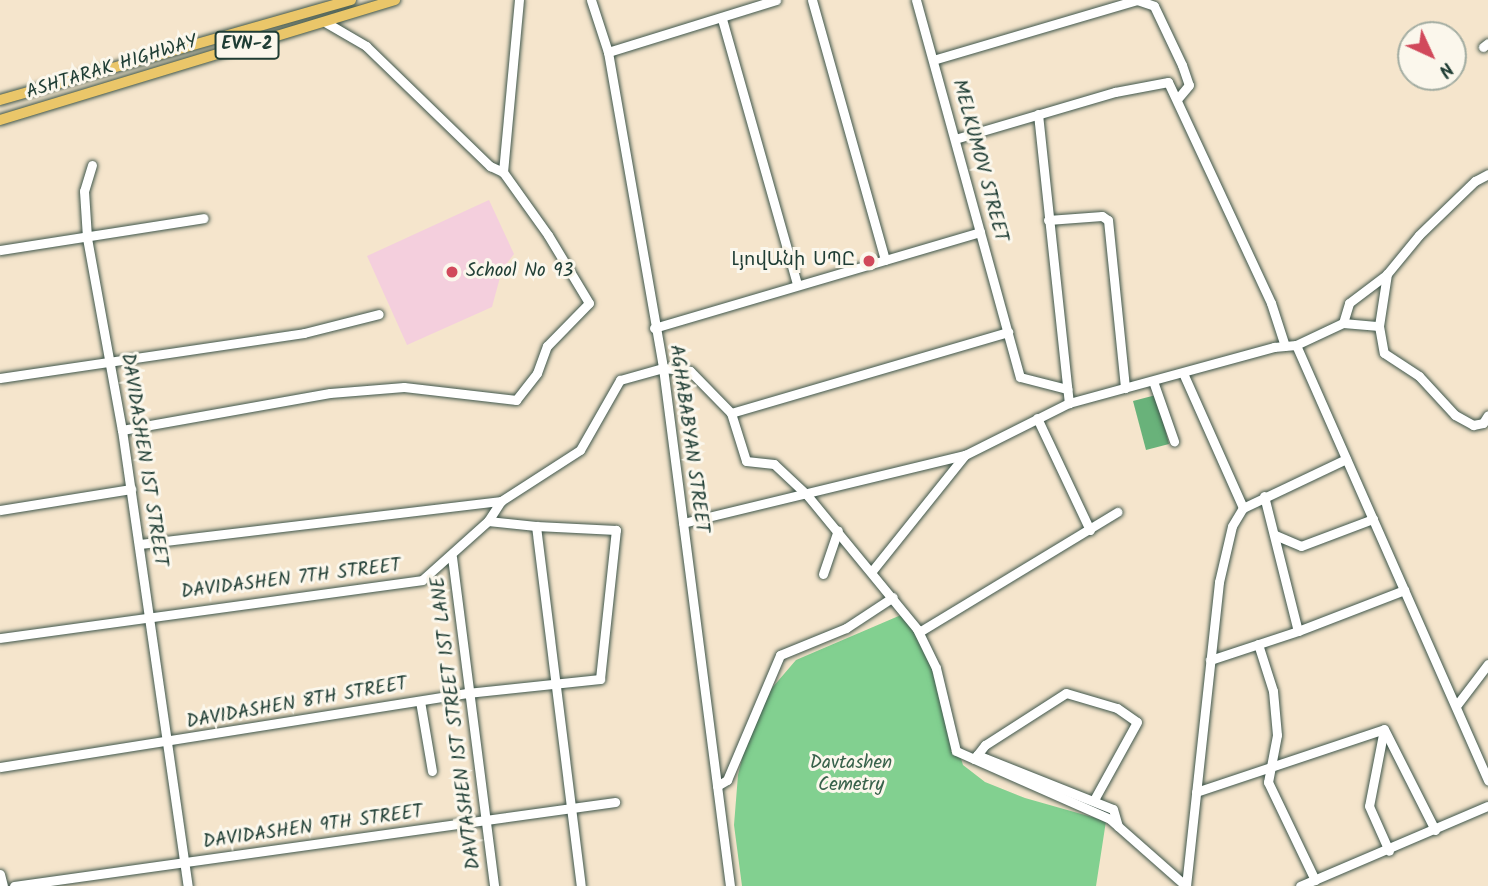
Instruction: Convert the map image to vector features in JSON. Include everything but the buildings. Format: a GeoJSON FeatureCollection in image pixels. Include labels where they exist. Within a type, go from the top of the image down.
{"type":"FeatureCollection","features":[{"type":"Feature","properties":{"kind":"main road","name":"ASHTARAK HIGHWAY"},"geometry":{"type":"LineString","coordinates":[[0,100],[351,0]]}},
{"type":"Feature","properties":{"kind":"main road","name":"ASHTARAK HIGHWAY"},"geometry":{"type":"LineString","coordinates":[[0,120],[395,0]]}},
{"type":"Feature","properties":{"kind":"main road"},"geometry":{"type":"LineString","coordinates":[[94,75],[99,89]]}},
{"type":"Feature","properties":{"kind":"street"},"geometry":{"type":"LineString","coordinates":[[503,172],[519,0]]}},
{"type":"Feature","properties":{"kind":"street","name":"AGHABABYAN STREET"},"geometry":{"type":"LineString","coordinates":[[591,0],[608,52],[663,368],[730,886]]}},
{"type":"Feature","properties":{"kind":"street"},"geometry":{"type":"LineString","coordinates":[[608,52],[722,19],[759,2],[776,0]]}},
{"type":"Feature","properties":{"kind":"street"},"geometry":{"type":"LineString","coordinates":[[812,0],[885,260]]}},
{"type":"Feature","properties":{"kind":"street","name":"MELKUMOV STREET"},"geometry":{"type":"LineString","coordinates":[[916,0],[1020,377],[1067,389]]}},
{"type":"Feature","properties":{"kind":"street"},"geometry":{"type":"LineString","coordinates":[[933,60],[1137,0],[1154,6],[1182,65],[1189,85],[1178,98]]}},
{"type":"Feature","properties":{"kind":"street"},"geometry":{"type":"LineString","coordinates":[[722,19],[797,284]]}},
{"type":"Feature","properties":{"kind":"street"},"geometry":{"type":"LineString","coordinates":[[122,430],[330,393],[404,387],[516,400],[537,373],[547,346],[589,303],[548,235],[503,172],[490,166],[366,46],[325,22]]}},
{"type":"Feature","properties":{"kind":"street"},"geometry":{"type":"LineString","coordinates":[[955,139],[1159,81],[1173,85],[1271,303],[1285,346]]}},
{"type":"Feature","properties":{"kind":"street"},"geometry":{"type":"LineString","coordinates":[[1038,114],[1069,403]]}},
{"type":"Feature","properties":{"kind":"street","name":"DAVIDASHEN 1ST STREET"},"geometry":{"type":"LineString","coordinates":[[92,165],[84,191],[87,238],[140,544],[188,886]]}},
{"type":"Feature","properties":{"kind":"street"},"geometry":{"type":"LineString","coordinates":[[1343,323],[1349,303],[1387,274],[1419,235],[1475,181],[1488,174]]}},
{"type":"Feature","properties":{"kind":"street"},"geometry":{"type":"LineString","coordinates":[[1048,220],[1102,215],[1108,220],[1125,387]]}},
{"type":"Feature","properties":{"kind":"street"},"geometry":{"type":"LineString","coordinates":[[0,250],[204,218]]}},
{"type":"Feature","properties":{"kind":"street"},"geometry":{"type":"LineString","coordinates":[[654,328],[980,232]]}},
{"type":"Feature","properties":{"kind":"street"},"geometry":{"type":"LineString","coordinates":[[1387,274],[1379,326],[1384,353],[1419,376],[1455,415],[1473,425],[1483,423],[1488,415]]}},
{"type":"Feature","properties":{"kind":"street"},"geometry":{"type":"LineString","coordinates":[[0,377],[304,333],[379,314]]}},
{"type":"Feature","properties":{"kind":"street"},"geometry":{"type":"LineString","coordinates":[[683,523],[965,455],[1069,403],[1296,345],[1343,323],[1379,326]]}},
{"type":"Feature","properties":{"kind":"street"},"geometry":{"type":"LineString","coordinates":[[731,413],[1008,332]]}},
{"type":"Feature","properties":{"kind":"street"},"geometry":{"type":"LineString","coordinates":[[1296,345],[1488,780]]}},
{"type":"Feature","properties":{"kind":"street"},"geometry":{"type":"LineString","coordinates":[[663,368],[690,371],[731,413],[746,461],[774,464],[807,495],[893,597],[919,632],[936,668],[956,751],[1094,800],[1114,810],[1118,826]]}},
{"type":"Feature","properties":{"kind":"street","name":"DAVIDASHEN 7TH STREET"},"geometry":{"type":"LineString","coordinates":[[0,638],[422,580],[452,557],[488,521],[500,501],[580,450],[620,380],[663,368]]}},
{"type":"Feature","properties":{"kind":"street"},"geometry":{"type":"LineString","coordinates":[[1183,373],[1242,508]]}},
{"type":"Feature","properties":{"kind":"street"},"geometry":{"type":"LineString","coordinates":[[1153,381],[1174,441]]}},
{"type":"Feature","properties":{"kind":"street"},"geometry":{"type":"LineString","coordinates":[[1037,418],[1090,530]]}},
{"type":"Feature","properties":{"kind":"street"},"geometry":{"type":"LineString","coordinates":[[872,571],[965,455]]}},
{"type":"Feature","properties":{"kind":"street"},"geometry":{"type":"LineString","coordinates":[[1186,886],[1219,582],[1232,526],[1242,508],[1346,459]]}},
{"type":"Feature","properties":{"kind":"street"},"geometry":{"type":"LineString","coordinates":[[0,510],[131,489]]}},
{"type":"Feature","properties":{"kind":"street"},"geometry":{"type":"LineString","coordinates":[[1264,496],[1298,631]]}},
{"type":"Feature","properties":{"kind":"street"},"geometry":{"type":"LineString","coordinates":[[140,544],[500,501]]}},
{"type":"Feature","properties":{"kind":"street"},"geometry":{"type":"LineString","coordinates":[[919,632],[1117,512]]}},
{"type":"Feature","properties":{"kind":"street"},"geometry":{"type":"LineString","coordinates":[[1275,535],[1301,546],[1373,519]]}},
{"type":"Feature","properties":{"kind":"street"},"geometry":{"type":"LineString","coordinates":[[488,521],[536,526],[552,683],[581,886]]}},
{"type":"Feature","properties":{"kind":"street","name":"DAVIDASHEN 8TH STREET"},"geometry":{"type":"LineString","coordinates":[[0,767],[167,743],[467,693],[600,679],[616,530],[536,526]]}},
{"type":"Feature","properties":{"kind":"street"},"geometry":{"type":"LineString","coordinates":[[823,574],[838,530]]}},
{"type":"Feature","properties":{"kind":"street","name":"DAVTASHEN 1ST STREET 1ST LANE"},"geometry":{"type":"LineString","coordinates":[[452,557],[467,693],[494,886]]}},
{"type":"Feature","properties":{"kind":"street"},"geometry":{"type":"LineString","coordinates":[[1210,660],[1298,631],[1404,590]]}},
{"type":"Feature","properties":{"kind":"street"},"geometry":{"type":"LineString","coordinates":[[717,786],[727,780],[780,654],[846,628],[893,597]]}},
{"type":"Feature","properties":{"kind":"street"},"geometry":{"type":"LineString","coordinates":[[1258,644],[1273,691],[1277,735],[1268,768],[1268,782],[1315,880]]}},
{"type":"Feature","properties":{"kind":"street"},"geometry":{"type":"LineString","coordinates":[[1455,706],[1488,664]]}},
{"type":"Feature","properties":{"kind":"street"},"geometry":{"type":"LineString","coordinates":[[975,757],[1066,692],[1117,708],[1137,722],[1094,800]]}},
{"type":"Feature","properties":{"kind":"street"},"geometry":{"type":"LineString","coordinates":[[420,701],[432,771]]}},
{"type":"Feature","properties":{"kind":"street"},"geometry":{"type":"LineString","coordinates":[[1196,792],[1384,729]]}},
{"type":"Feature","properties":{"kind":"street"},"geometry":{"type":"LineString","coordinates":[[1384,729],[1434,830]]}},
{"type":"Feature","properties":{"kind":"street"},"geometry":{"type":"LineString","coordinates":[[1384,729],[1369,806],[1389,851]]}},
{"type":"Feature","properties":{"kind":"street"},"geometry":{"type":"LineString","coordinates":[[975,757],[1118,826],[1186,886]]}},
{"type":"Feature","properties":{"kind":"street","name":"DAVIDASHEN 9TH STREET"},"geometry":{"type":"LineString","coordinates":[[14,886],[615,802]]}},
{"type":"Feature","properties":{"kind":"street"},"geometry":{"type":"LineString","coordinates":[[1300,886],[1389,851],[1488,806]]}},
{"type":"Feature","properties":{"kind":"street"},"geometry":{"type":"LineString","coordinates":[[0,874],[3,886]]}},
{"type":"Feature","properties":{"kind":"shaded area"},"geometry":{"type":"Polygon","coordinates":[[[489,200],[514,254],[502,270],[492,307],[407,345],[367,256],[489,200]]]}},
{"type":"Feature","properties":{"kind":"green space"},"geometry":{"type":"Polygon","coordinates":[[[1156,395],[1169,444],[1146,450],[1133,401],[1156,395]]]}},
{"type":"Feature","properties":{"kind":"green space","name":"Davtashen Cemetry"},"geometry":{"type":"Polygon","coordinates":[[[901,615],[927,648],[963,765],[985,782],[1025,798],[1106,821],[1096,886],[742,886],[734,825],[738,775],[747,739],[772,688],[796,660],[901,615]]]}},
{"type":"Feature","properties":{"kind":"place","name":"ԼյովԱնի ՍՊԸ"},"geometry":{"type":"Point","coordinates":[869,261]}},
{"type":"Feature","properties":{"kind":"place","name":"School No 93"},"geometry":{"type":"Point","coordinates":[452,272]}}]}
